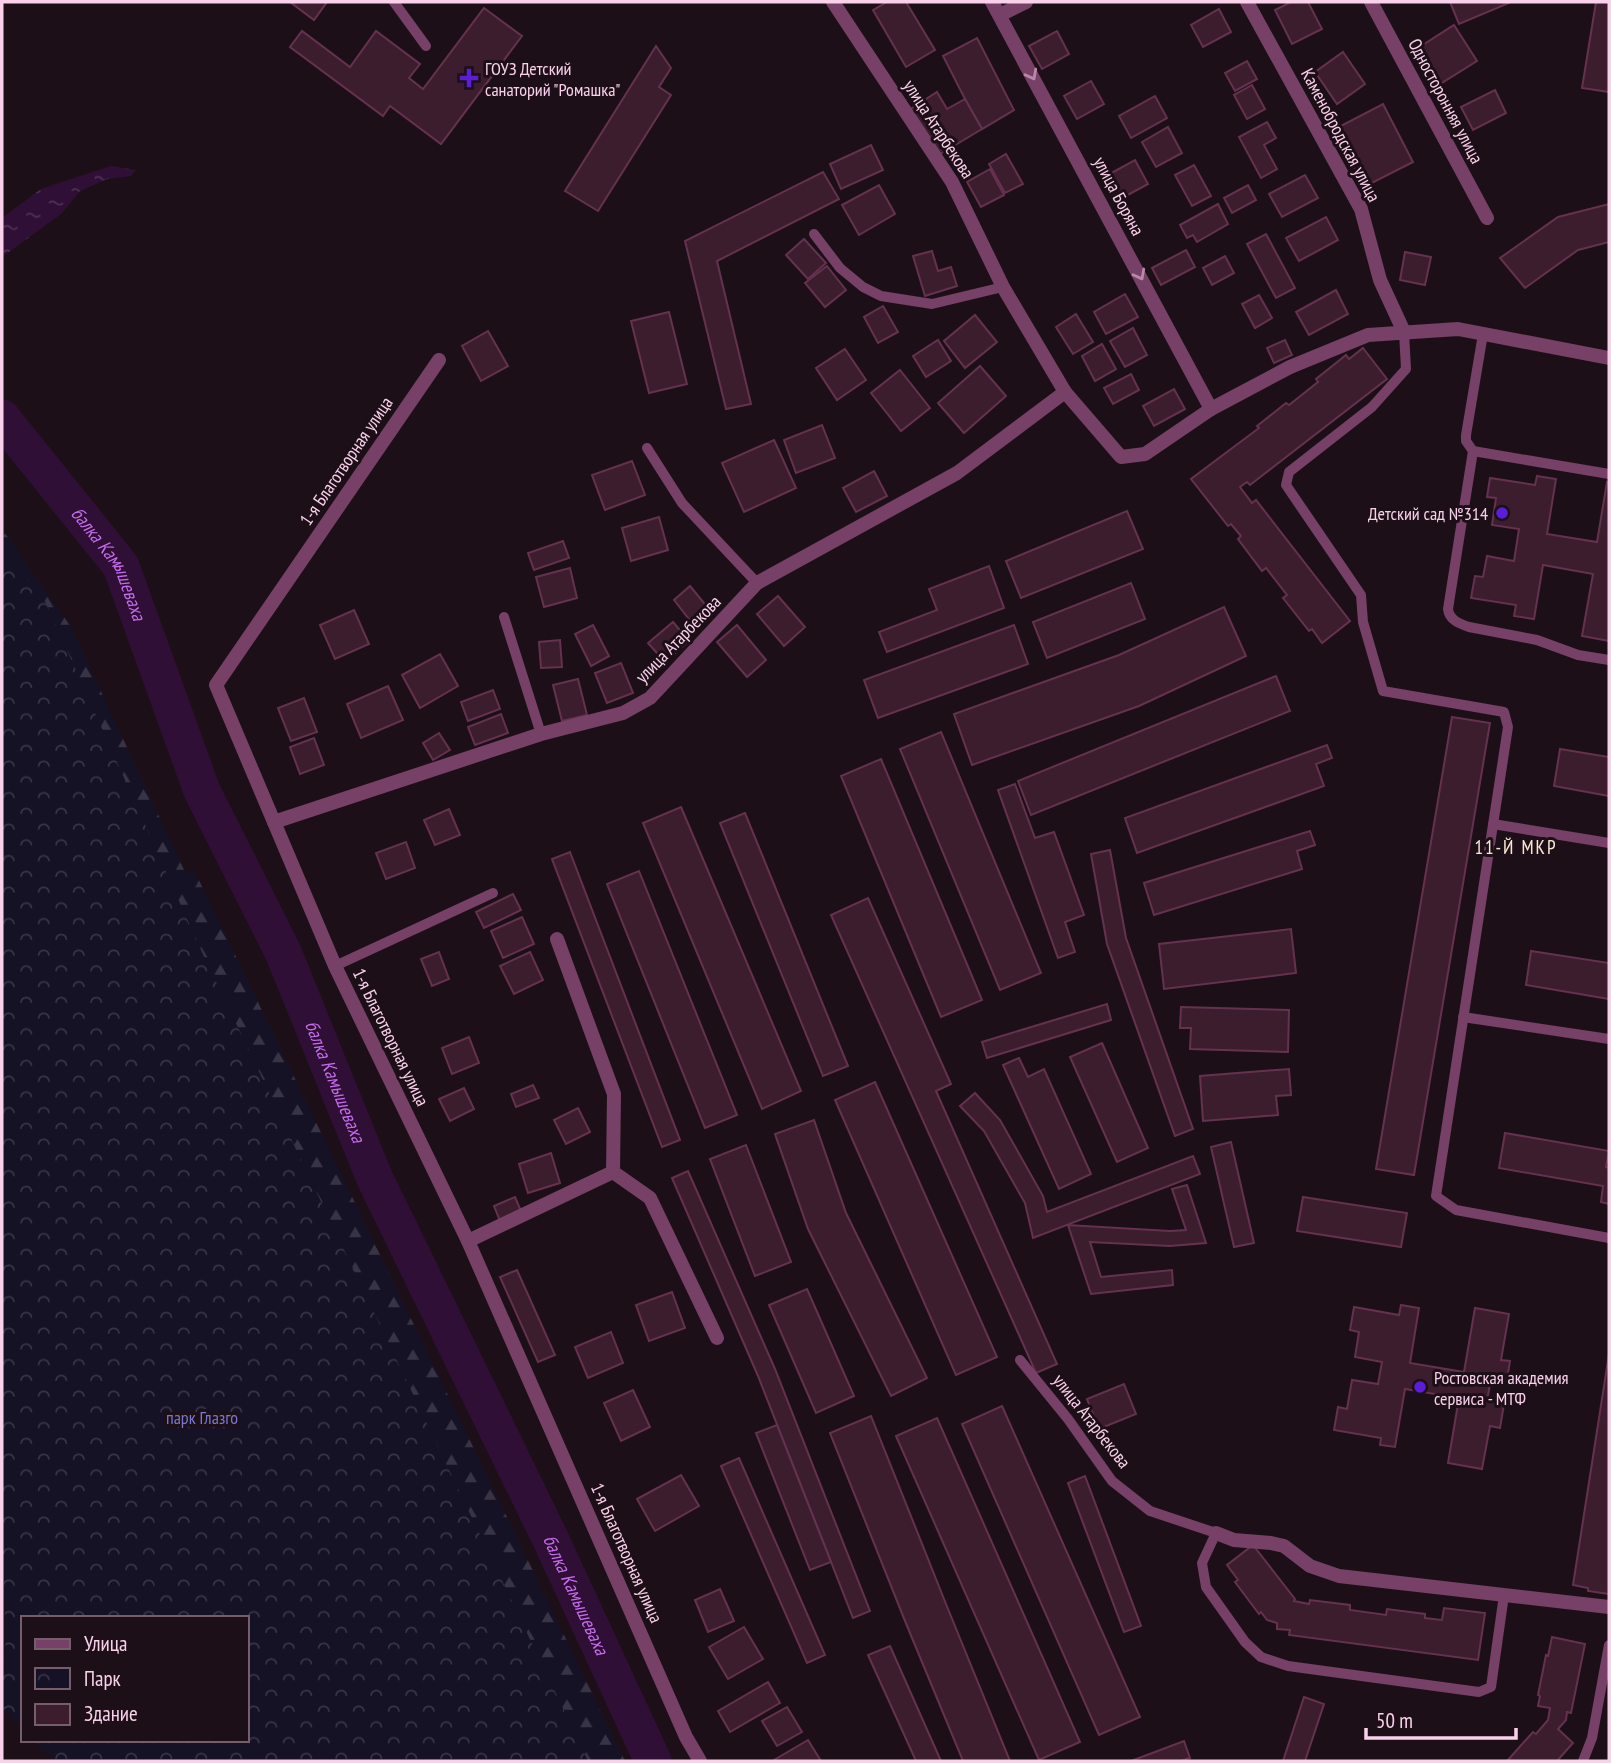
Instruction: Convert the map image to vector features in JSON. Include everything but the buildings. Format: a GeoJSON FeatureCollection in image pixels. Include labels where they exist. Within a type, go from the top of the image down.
{"type":"FeatureCollection","features":[{"type":"Feature","properties":{"kind":"street","name":"улица Атарбекова"},"geometry":{"type":"LineString","coordinates":[[833,2],[952,181],[1003,287],[1065,392],[1121,457],[1145,454],[1212,409]]}},
{"type":"Feature","properties":{"kind":"street"},"geometry":{"type":"LineString","coordinates":[[996,8],[1026,2]]}},
{"type":"Feature","properties":{"kind":"street","name":"Каменобродская улица"},"geometry":{"type":"LineString","coordinates":[[1247,2],[1361,209],[1380,280],[1404,332]]}},
{"type":"Feature","properties":{"kind":"street","name":"Односторонняя улица"},"geometry":{"type":"LineString","coordinates":[[1371,2],[1488,218]]}},
{"type":"Feature","properties":{"kind":"street","name":"улица Боряна"},"geometry":{"type":"LineString","coordinates":[[996,8],[1212,409]]}},
{"type":"Feature","properties":{"kind":"street"},"geometry":{"type":"LineString","coordinates":[[1212,409],[1290,367],[1368,335],[1458,329],[1609,358]]}},
{"type":"Feature","properties":{"kind":"street","name":"1-я Благотворная улица"},"geometry":{"type":"LineString","coordinates":[[439,360],[216,685],[335,965],[468,1241],[686,1737],[700,1761]]}},
{"type":"Feature","properties":{"kind":"street","name":"улица Атарбекова"},"geometry":{"type":"LineString","coordinates":[[274,822],[541,734],[623,713],[650,698],[757,583],[957,473],[1065,392]]}},
{"type":"Feature","properties":{"kind":"street"},"geometry":{"type":"LineString","coordinates":[[557,939],[614,1094],[613,1172]]}},
{"type":"Feature","properties":{"kind":"street"},"geometry":{"type":"LineString","coordinates":[[468,1241],[613,1172]]}},
{"type":"Feature","properties":{"kind":"street"},"geometry":{"type":"LineString","coordinates":[[613,1172],[650,1198],[717,1338]]}},
{"type":"Feature","properties":{"kind":"street"},"geometry":{"type":"LineString","coordinates":[[1216,1533],[1234,1540],[1284,1546],[1310,1566],[1339,1576],[1609,1607]]}},
{"type":"Feature","properties":{"kind":"lane"},"geometry":{"type":"LineString","coordinates":[[394,2],[426,46]]}},
{"type":"Feature","properties":{"kind":"lane"},"geometry":{"type":"LineString","coordinates":[[814,234],[840,268],[881,296],[932,304],[1003,287]]}},
{"type":"Feature","properties":{"kind":"lane"},"geometry":{"type":"LineString","coordinates":[[1404,332],[1406,369],[1372,407],[1289,472],[1286,485],[1362,595],[1363,622],[1383,691],[1504,712],[1508,727],[1436,1196],[1456,1210],[1609,1238]]}},
{"type":"Feature","properties":{"kind":"lane"},"geometry":{"type":"LineString","coordinates":[[1483,334],[1466,435],[1466,441],[1473,451],[1448,614],[1469,627],[1536,640],[1578,655],[1609,660]]}},
{"type":"Feature","properties":{"kind":"lane"},"geometry":{"type":"LineString","coordinates":[[647,448],[682,503],[757,583]]}},
{"type":"Feature","properties":{"kind":"lane"},"geometry":{"type":"LineString","coordinates":[[1473,451],[1609,474]]}},
{"type":"Feature","properties":{"kind":"lane"},"geometry":{"type":"LineString","coordinates":[[504,617],[541,734]]}},
{"type":"Feature","properties":{"kind":"lane"},"geometry":{"type":"LineString","coordinates":[[1493,824],[1609,843]]}},
{"type":"Feature","properties":{"kind":"lane"},"geometry":{"type":"LineString","coordinates":[[335,965],[492,893]]}},
{"type":"Feature","properties":{"kind":"lane"},"geometry":{"type":"LineString","coordinates":[[1463,1017],[1609,1039]]}},
{"type":"Feature","properties":{"kind":"lane","name":"улица Атарбекова"},"geometry":{"type":"LineString","coordinates":[[1020,1360],[1068,1419],[1112,1481],[1150,1511],[1216,1533]]}},
{"type":"Feature","properties":{"kind":"lane"},"geometry":{"type":"LineString","coordinates":[[1216,1533],[1202,1563],[1206,1587],[1245,1643],[1261,1657],[1288,1667],[1479,1692],[1492,1687],[1504,1595]]}},
{"type":"Feature","properties":{"kind":"lane"},"geometry":{"type":"LineString","coordinates":[[1583,1761],[1592,1738],[1609,1645]]}},
{"type":"Feature","properties":{"kind":"green space","name":"парк Глазго"},"geometry":{"type":"Polygon","coordinates":[[[2,529],[71,627],[185,872],[194,870],[625,1761],[413,1761],[2,980],[2,529]]]}},
{"type":"Feature","properties":{"kind":"green space","name":"парк Глазго"},"geometry":{"type":"Polygon","coordinates":[[[2,545],[46,603],[200,948],[588,1761],[55,1761],[36,1742],[248,1742],[248,1616],[21,1616],[21,1727],[2,1707],[2,1673],[6,1670],[2,1578],[2,545]]]}},
{"type":"Feature","properties":{"kind":"water"},"geometry":{"type":"Polygon","coordinates":[[[111,166],[136,170],[131,176],[107,179],[80,191],[61,214],[2,257],[2,218],[41,189],[111,166]]]}},
{"type":"Feature","properties":{"kind":"waterway","name":"балка Камышеваха"},"geometry":{"type":"LineString","coordinates":[[2,418],[121,566],[202,791],[283,952],[375,1179],[550,1538],[653,1761]]}},
{"type":"Feature","properties":{"kind":"place","name":"ГОУЗ Детский санаторий \"Ромашка\""},"geometry":{"type":"Point","coordinates":[469,78]}},
{"type":"Feature","properties":{"kind":"place","name":"Детский сад №314"},"geometry":{"type":"Point","coordinates":[1502,513]}},
{"type":"Feature","properties":{"kind":"place","name":"Ростовская академия сервиса - МТФ"},"geometry":{"type":"Point","coordinates":[1420,1387]}},
{"type":"Feature","properties":{"kind":"district","name":"11-Й МКР"},"geometry":{"type":"Point","coordinates":[1516,847]}}]}
